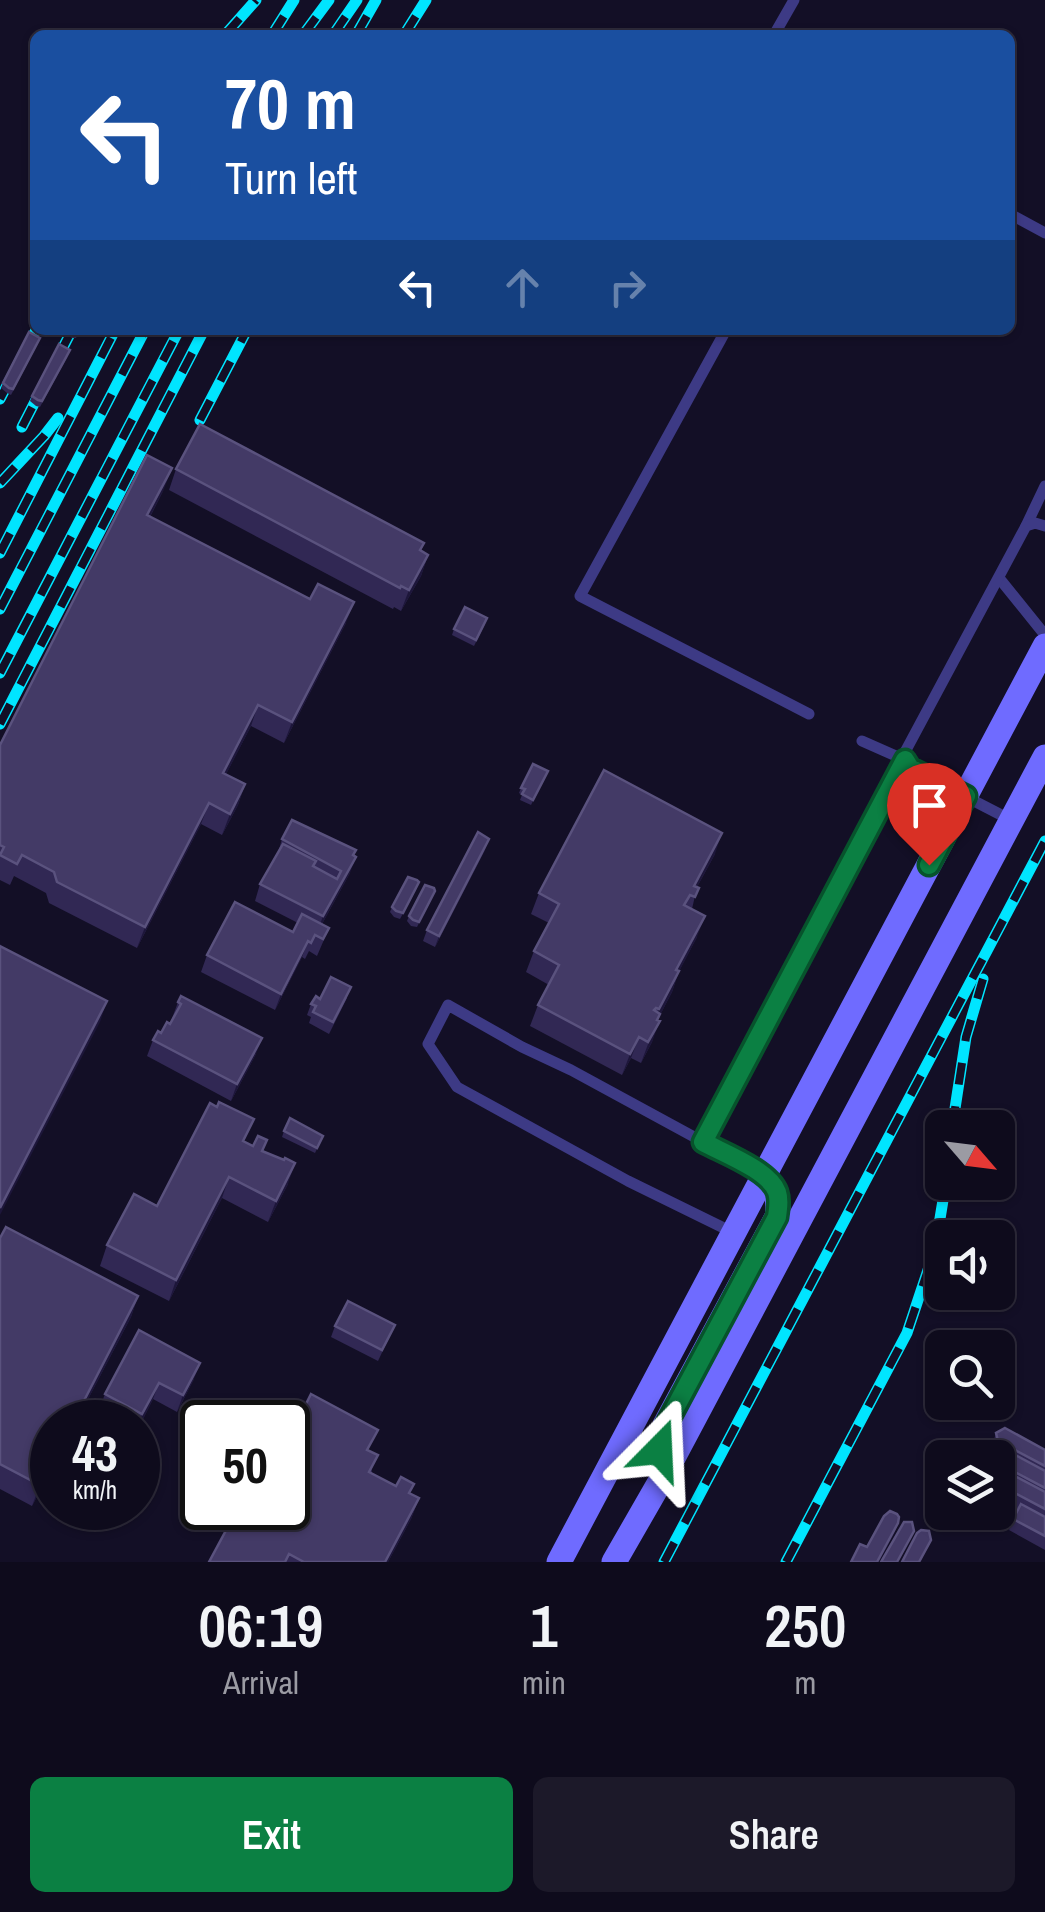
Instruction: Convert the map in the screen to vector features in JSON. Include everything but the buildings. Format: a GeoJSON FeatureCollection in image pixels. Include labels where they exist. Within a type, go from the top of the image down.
{"type":"FeatureCollection","features":[{"type":"Feature","properties":{"kind":"main road"},"geometry":{"type":"LineString","coordinates":[[559,1562],[1045,646]]}},
{"type":"Feature","properties":{"kind":"main road"},"geometry":{"type":"LineString","coordinates":[[614,1562],[664,1475],[1045,756]]}},
{"type":"Feature","properties":{"kind":"main road"},"geometry":{"type":"LineString","coordinates":[[664,1475],[659,1450],[666,1425],[777,1217],[778,1194],[764,1175]]}},
{"type":"Feature","properties":{"kind":"lane"},"geometry":{"type":"LineString","coordinates":[[777,30],[794,0]]}},
{"type":"Feature","properties":{"kind":"lane"},"geometry":{"type":"LineString","coordinates":[[1015,217],[1045,233]]}},
{"type":"Feature","properties":{"kind":"lane"},"geometry":{"type":"LineString","coordinates":[[723,335],[580,596],[808,714]]}},
{"type":"Feature","properties":{"kind":"lane"},"geometry":{"type":"LineString","coordinates":[[703,1142],[1045,486]]}},
{"type":"Feature","properties":{"kind":"lane"},"geometry":{"type":"LineString","coordinates":[[1026,526],[1035,522],[1045,526]]}},
{"type":"Feature","properties":{"kind":"lane"},"geometry":{"type":"LineString","coordinates":[[999,578],[1045,635]]}},
{"type":"Feature","properties":{"kind":"lane"},"geometry":{"type":"LineString","coordinates":[[862,740],[1012,820]]}},
{"type":"Feature","properties":{"kind":"lane"},"geometry":{"type":"LineString","coordinates":[[734,1233],[456,1087],[428,1044],[448,1005],[764,1175]]}},
{"type":"Feature","properties":{"kind":"railway"},"geometry":{"type":"LineString","coordinates":[[229,30],[256,0]]}},
{"type":"Feature","properties":{"kind":"railway"},"geometry":{"type":"LineString","coordinates":[[275,30],[294,0]]}},
{"type":"Feature","properties":{"kind":"railway"},"geometry":{"type":"LineString","coordinates":[[307,30],[329,0]]}},
{"type":"Feature","properties":{"kind":"railway"},"geometry":{"type":"LineString","coordinates":[[336,30],[357,0]]}},
{"type":"Feature","properties":{"kind":"railway"},"geometry":{"type":"LineString","coordinates":[[359,30],[376,0]]}},
{"type":"Feature","properties":{"kind":"railway"},"geometry":{"type":"LineString","coordinates":[[407,30],[426,0]]}},
{"type":"Feature","properties":{"kind":"railway"},"geometry":{"type":"LineString","coordinates":[[0,399],[33,335]]}},
{"type":"Feature","properties":{"kind":"railway"},"geometry":{"type":"LineString","coordinates":[[22,427],[69,335]]}},
{"type":"Feature","properties":{"kind":"railway"},"geometry":{"type":"LineString","coordinates":[[0,553],[112,335]]}},
{"type":"Feature","properties":{"kind":"railway"},"geometry":{"type":"LineString","coordinates":[[0,609],[142,335]]}},
{"type":"Feature","properties":{"kind":"railway"},"geometry":{"type":"LineString","coordinates":[[0,673],[176,335]]}},
{"type":"Feature","properties":{"kind":"railway"},"geometry":{"type":"LineString","coordinates":[[0,724],[201,335]]}},
{"type":"Feature","properties":{"kind":"railway"},"geometry":{"type":"LineString","coordinates":[[200,420],[244,335]]}},
{"type":"Feature","properties":{"kind":"railway"},"geometry":{"type":"LineString","coordinates":[[0,483],[58,418]]}},
{"type":"Feature","properties":{"kind":"railway"},"geometry":{"type":"LineString","coordinates":[[664,1562],[1045,841]]}},
{"type":"Feature","properties":{"kind":"railway"},"geometry":{"type":"LineString","coordinates":[[955,1110],[966,1037],[983,979]]}},
{"type":"Feature","properties":{"kind":"railway"},"geometry":{"type":"LineString","coordinates":[[786,1562],[907,1333],[935,1249],[943,1200]]}},
{"type":"Feature","properties":{"kind":"route"},"geometry":{"type":"LineString","coordinates":[[659,1450],[666,1425],[777,1217],[779,1204],[778,1194],[764,1175],[703,1142],[905,760],[910,768],[966,796],[929,865]]}}]}
